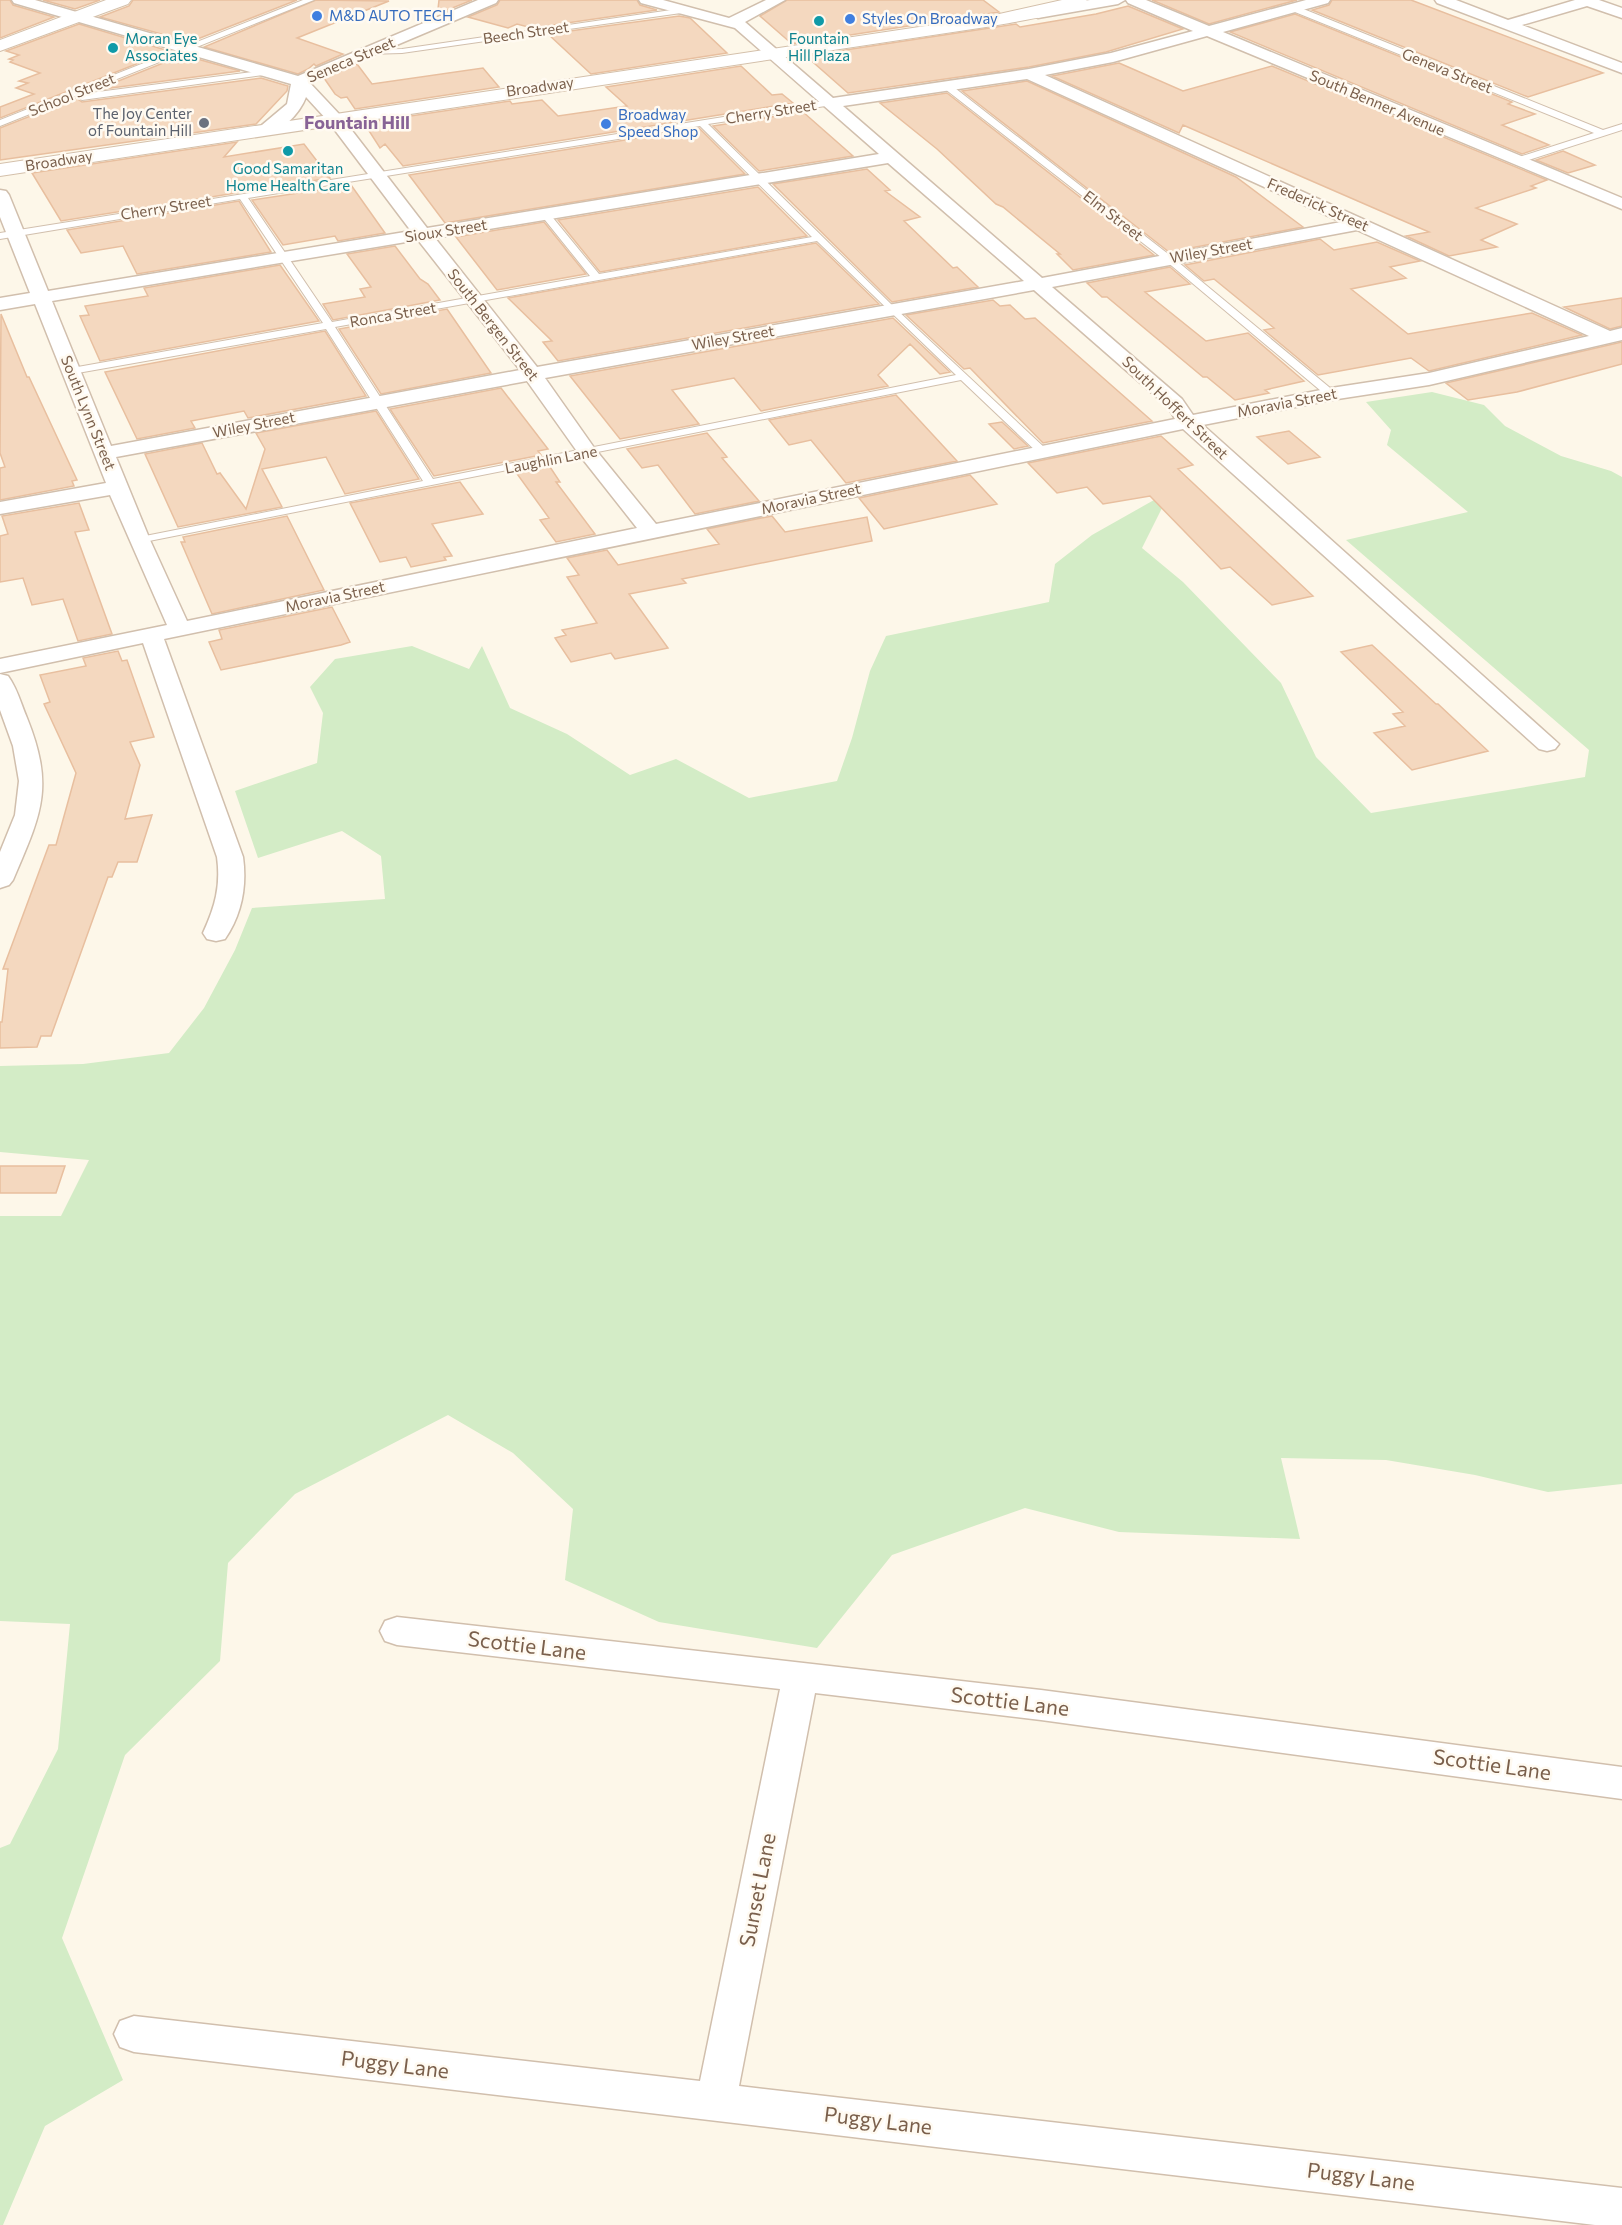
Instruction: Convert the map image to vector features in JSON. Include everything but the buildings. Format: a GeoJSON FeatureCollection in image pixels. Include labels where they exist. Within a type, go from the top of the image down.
{"type":"FeatureCollection","features":[{"type":"Feature","properties":{"kind":"main road"},"geometry":{"type":"LineString","coordinates":[[0,46],[122,0]]}},
{"type":"Feature","properties":{"kind":"main road","name":"Broadway"},"geometry":{"type":"LineString","coordinates":[[0,170],[1018,16],[1057,8],[1078,0]]}},
{"type":"Feature","properties":{"kind":"street"},"geometry":{"type":"LineString","coordinates":[[19,0],[299,81]]}},
{"type":"Feature","properties":{"kind":"street","name":"Seneca Street"},"geometry":{"type":"LineString","coordinates":[[268,128],[286,116],[295,106],[300,96],[299,81],[491,0]]}},
{"type":"Feature","properties":{"kind":"street","name":"South Hoffert Street"},"geometry":{"type":"LineString","coordinates":[[646,0],[741,25],[1175,403],[1188,423],[1547,744]]}},
{"type":"Feature","properties":{"kind":"street"},"geometry":{"type":"LineString","coordinates":[[732,22],[778,0]]}},
{"type":"Feature","properties":{"kind":"street"},"geometry":{"type":"LineString","coordinates":[[1018,16],[1118,0]]}},
{"type":"Feature","properties":{"kind":"street","name":"South Benner Avenue"},"geometry":{"type":"LineString","coordinates":[[1133,0],[1622,204]]}},
{"type":"Feature","properties":{"kind":"street","name":"Cherry Street"},"geometry":{"type":"LineString","coordinates":[[829,104],[1029,74],[1113,57],[1323,0]]}},
{"type":"Feature","properties":{"kind":"street"},"geometry":{"type":"LineString","coordinates":[[1442,0],[1622,68]]}},
{"type":"Feature","properties":{"kind":"street"},"geometry":{"type":"LineString","coordinates":[[1506,25],[1589,0],[1622,13]]}},
{"type":"Feature","properties":{"kind":"street","name":"Frederick Street"},"geometry":{"type":"LineString","coordinates":[[1029,74],[1606,338],[1622,355]]}},
{"type":"Feature","properties":{"kind":"street","name":"South Bergen Street"},"geometry":{"type":"LineString","coordinates":[[299,81],[334,118],[532,373],[588,453],[641,517],[651,533]]}},
{"type":"Feature","properties":{"kind":"street","name":"Sioux Street"},"geometry":{"type":"LineString","coordinates":[[0,304],[892,157]]}},
{"type":"Feature","properties":{"kind":"street","name":"South Lynn Street"},"geometry":{"type":"LineString","coordinates":[[0,195],[7,234],[40,298],[72,371],[85,409],[139,540],[180,629]]}},
{"type":"Feature","properties":{"kind":"street","name":"Wiley Street"},"geometry":{"type":"LineString","coordinates":[[105,453],[377,401],[893,311],[1360,224]]}},
{"type":"Feature","properties":{"kind":"street","name":"Moravia Street"},"geometry":{"type":"LineString","coordinates":[[0,666],[1042,451],[1331,394],[1429,379],[1606,338]]}},
{"type":"Feature","properties":{"kind":"street"},"geometry":{"type":"LineString","coordinates":[[0,508],[118,487]]}},
{"type":"Feature","properties":{"kind":"street"},"geometry":{"type":"LineString","coordinates":[[152,636],[231,857],[234,875],[231,900],[216,933]]}},
{"type":"Feature","properties":{"kind":"street"},"geometry":{"type":"LineString","coordinates":[[0,681],[26,749],[31,781],[27,815],[0,880]]}},
{"type":"Feature","properties":{"kind":"street","name":"Scottie Lane"},"geometry":{"type":"LineString","coordinates":[[397,1631],[1041,1705],[1622,1783]]}},
{"type":"Feature","properties":{"kind":"street","name":"Sunset Lane"},"geometry":{"type":"LineString","coordinates":[[716,2102],[800,1677]]}},
{"type":"Feature","properties":{"kind":"street","name":"Puggy Lane"},"geometry":{"type":"LineString","coordinates":[[134,2034],[1622,2208]]}},
{"type":"Feature","properties":{"kind":"lane","name":"School Street"},"geometry":{"type":"LineString","coordinates":[[0,123],[310,0]]}},
{"type":"Feature","properties":{"kind":"lane","name":"Geneva Street"},"geometry":{"type":"LineString","coordinates":[[1293,8],[1602,133]]}},
{"type":"Feature","properties":{"kind":"lane","name":"Beech Street"},"geometry":{"type":"LineString","coordinates":[[367,52],[402,51],[685,10]]}},
{"type":"Feature","properties":{"kind":"lane"},"geometry":{"type":"LineString","coordinates":[[61,99],[267,72]]}},
{"type":"Feature","properties":{"kind":"lane","name":"Elm Street"},"geometry":{"type":"LineString","coordinates":[[948,87],[1169,259],[1331,394]]}},
{"type":"Feature","properties":{"kind":"lane","name":"Cherry Street"},"geometry":{"type":"LineString","coordinates":[[7,234],[829,104]]}},
{"type":"Feature","properties":{"kind":"lane"},"geometry":{"type":"LineString","coordinates":[[702,123],[893,311],[1042,451]]}},
{"type":"Feature","properties":{"kind":"lane"},"geometry":{"type":"LineString","coordinates":[[1516,161],[1622,127]]}},
{"type":"Feature","properties":{"kind":"lane"},"geometry":{"type":"LineString","coordinates":[[242,196],[285,257],[430,483]]}},
{"type":"Feature","properties":{"kind":"lane"},"geometry":{"type":"LineString","coordinates":[[546,215],[598,279]]}},
{"type":"Feature","properties":{"kind":"lane","name":"Ronca Street"},"geometry":{"type":"LineString","coordinates":[[72,371],[820,238]]}},
{"type":"Feature","properties":{"kind":"lane","name":"Laughlin Lane"},"geometry":{"type":"LineString","coordinates":[[139,540],[963,377]]}},
{"type":"Feature","properties":{"kind":"green space"},"geometry":{"type":"Polygon","coordinates":[[[1432,392],[1484,405],[1505,426],[1561,456],[1611,471],[1622,477],[1622,1484],[1548,1492],[1475,1475],[1386,1460],[1281,1458],[1300,1539],[1119,1532],[1025,1508],[892,1555],[817,1648],[659,1622],[565,1580],[573,1509],[513,1453],[448,1415],[295,1494],[228,1563],[220,1661],[125,1755],[62,1938],[123,2080],[45,2126],[3,2225],[0,2225],[0,1848],[10,1844],[58,1749],[70,1624],[0,1621],[0,1216],[61,1216],[89,1160],[0,1152],[0,1066],[83,1064],[169,1053],[204,1008],[235,950],[252,908],[385,899],[381,856],[342,831],[258,858],[235,791],[317,763],[323,713],[310,687],[335,659],[412,646],[469,669],[482,646],[510,708],[567,734],[630,775],[676,759],[749,798],[837,781],[852,738],[870,671],[886,636],[1049,602],[1055,564],[1092,535],[1154,500],[1162,508],[1142,548],[1183,582],[1281,683],[1316,757],[1371,813],[1585,777],[1589,750],[1346,540],[1468,512],[1387,445],[1391,430],[1366,402],[1432,392]]]}},
{"type":"Feature","properties":{"kind":"place","name":"M&D AUTO TECH"},"geometry":{"type":"Point","coordinates":[317,16]}},
{"type":"Feature","properties":{"kind":"place","name":"Styles On Broadway"},"geometry":{"type":"Point","coordinates":[850,19]}},
{"type":"Feature","properties":{"kind":"place","name":"Fountain Hill Plaza"},"geometry":{"type":"Point","coordinates":[819,21]}},
{"type":"Feature","properties":{"kind":"place","name":"Moran Eye Associates"},"geometry":{"type":"Point","coordinates":[113,48]}},
{"type":"Feature","properties":{"kind":"place","name":"The Joy Center of Fountain Hill"},"geometry":{"type":"Point","coordinates":[204,123]}},
{"type":"Feature","properties":{"kind":"place","name":"Broadway Speed Shop"},"geometry":{"type":"Point","coordinates":[606,124]}},
{"type":"Feature","properties":{"kind":"place","name":"Good Samaritan Home Health Care"},"geometry":{"type":"Point","coordinates":[288,151]}},
{"type":"Feature","properties":{"kind":"district","name":"Fountain Hill"},"geometry":{"type":"Point","coordinates":[357,123]}}]}
